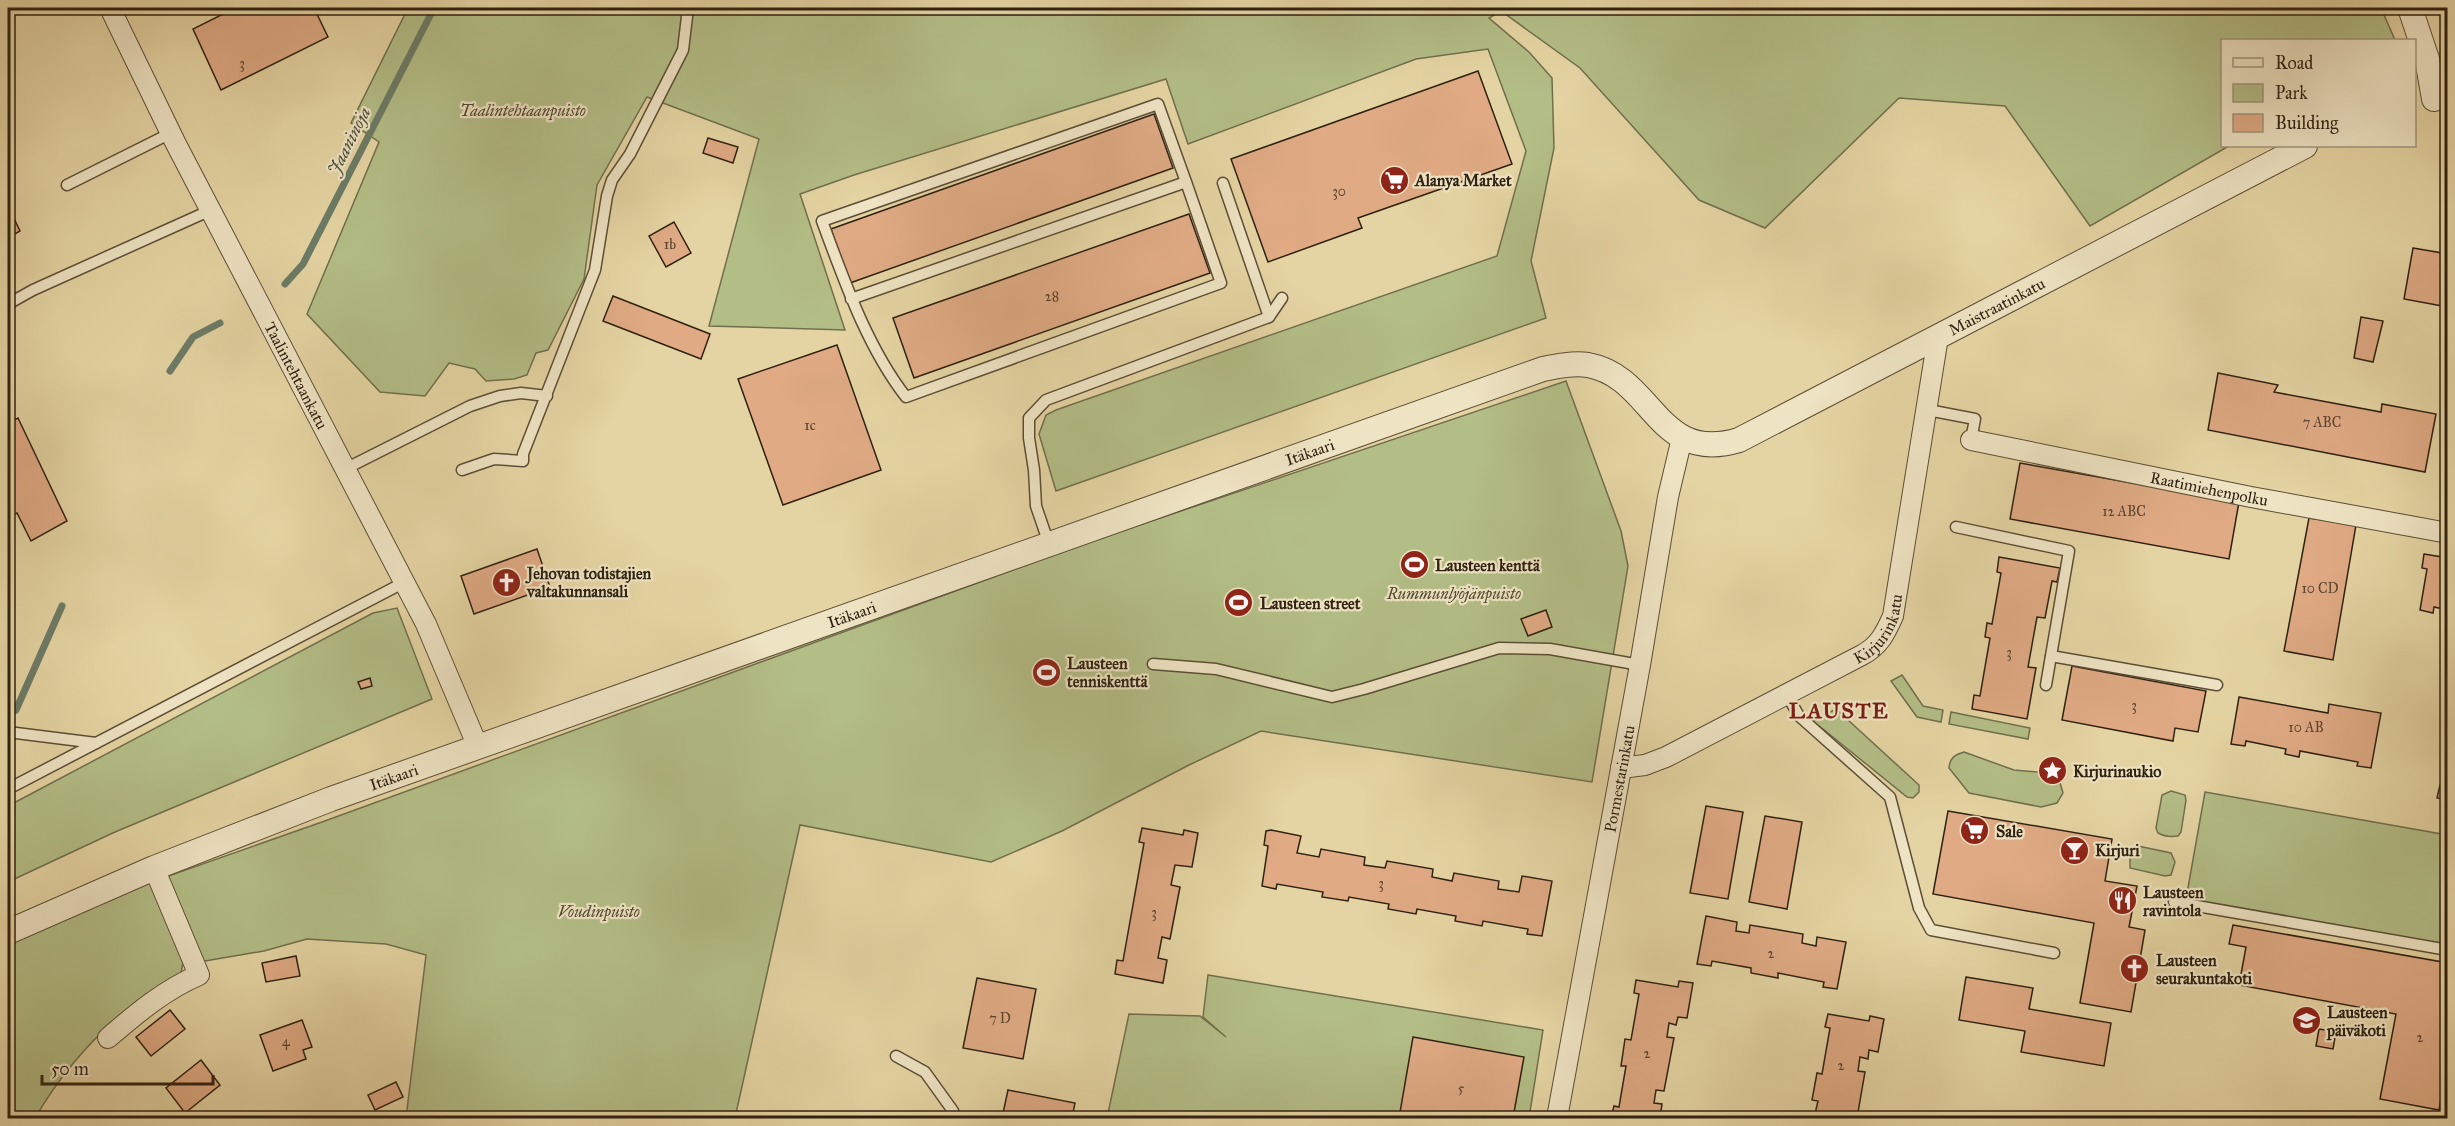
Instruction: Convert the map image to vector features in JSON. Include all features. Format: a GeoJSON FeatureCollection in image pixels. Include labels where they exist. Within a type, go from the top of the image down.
{"type":"FeatureCollection","features":[{"type":"Feature","properties":{"kind":"street","name":"Taalintehtaankatu"},"geometry":{"type":"LineString","coordinates":[[110,8],[171,133],[430,635],[478,747]]}},
{"type":"Feature","properties":{"kind":"street"},"geometry":{"type":"LineString","coordinates":[[2410,8],[2427,59],[2432,100]]}},
{"type":"Feature","properties":{"kind":"street","name":"Maistraatinkatu"},"geometry":{"type":"LineString","coordinates":[[1682,438],[1714,444],[1739,440],[2303,147]]}},
{"type":"Feature","properties":{"kind":"street","name":"Kirjurinkatu"},"geometry":{"type":"LineString","coordinates":[[1621,768],[1645,765],[1666,757],[1872,649],[1884,636],[1893,616],[1938,337]]}},
{"type":"Feature","properties":{"kind":"street","name":"Itäkaari"},"geometry":{"type":"LineString","coordinates":[[8,932],[154,868],[331,799],[1543,369],[1573,364],[1598,368],[1623,380],[1664,426],[1682,438]]}},
{"type":"Feature","properties":{"kind":"street","name":"Pormestarinkatu"},"geometry":{"type":"LineString","coordinates":[[1557,1119],[1640,665],[1668,497],[1682,438]]}},
{"type":"Feature","properties":{"kind":"street","name":"Raatimiehenpolku"},"geometry":{"type":"LineString","coordinates":[[1971,440],[2251,497],[2448,533]]}},
{"type":"Feature","properties":{"kind":"street"},"geometry":{"type":"LineString","coordinates":[[108,1038],[147,1005],[184,981],[199,975],[154,868]]}},
{"type":"Feature","properties":{"kind":"lane"},"geometry":{"type":"LineString","coordinates":[[462,470],[494,459],[523,460],[523,454],[595,270],[607,196],[612,180],[630,154],[683,50],[688,8]]}},
{"type":"Feature","properties":{"kind":"lane"},"geometry":{"type":"LineString","coordinates":[[1158,104],[1186,182],[1221,283],[906,398],[894,382],[851,299],[822,221],[1158,104]]}},
{"type":"Feature","properties":{"kind":"lane"},"geometry":{"type":"LineString","coordinates":[[67,185],[171,133]]}},
{"type":"Feature","properties":{"kind":"lane"},"geometry":{"type":"LineString","coordinates":[[851,299],[1186,182]]}},
{"type":"Feature","properties":{"kind":"lane"},"geometry":{"type":"LineString","coordinates":[[1223,183],[1269,317]]}},
{"type":"Feature","properties":{"kind":"lane"},"geometry":{"type":"LineString","coordinates":[[8,304],[33,290],[212,210]]}},
{"type":"Feature","properties":{"kind":"lane"},"geometry":{"type":"LineString","coordinates":[[1049,544],[1036,506],[1029,438],[1029,418],[1040,406],[1046,400],[1269,317],[1282,298]]}},
{"type":"Feature","properties":{"kind":"lane"},"geometry":{"type":"LineString","coordinates":[[345,469],[470,406],[500,396],[521,393],[547,396]]}},
{"type":"Feature","properties":{"kind":"lane"},"geometry":{"type":"LineString","coordinates":[[1928,410],[1975,419],[1971,440]]}},
{"type":"Feature","properties":{"kind":"lane"},"geometry":{"type":"LineString","coordinates":[[1956,527],[2068,551],[2046,685]]}},
{"type":"Feature","properties":{"kind":"lane"},"geometry":{"type":"LineString","coordinates":[[8,789],[404,583]]}},
{"type":"Feature","properties":{"kind":"lane"},"geometry":{"type":"LineString","coordinates":[[1153,664],[1216,669],[1332,697],[1499,648],[1550,650],[1640,665]]}},
{"type":"Feature","properties":{"kind":"lane"},"geometry":{"type":"LineString","coordinates":[[2051,656],[2217,685]]}},
{"type":"Feature","properties":{"kind":"lane"},"geometry":{"type":"LineString","coordinates":[[1787,695],[1799,716],[1890,796],[1919,908],[1931,930],[2054,953]]}},
{"type":"Feature","properties":{"kind":"lane"},"geometry":{"type":"LineString","coordinates":[[8,732],[96,742]]}},
{"type":"Feature","properties":{"kind":"lane"},"geometry":{"type":"LineString","coordinates":[[2175,902],[2448,950]]}},
{"type":"Feature","properties":{"kind":"lane"},"geometry":{"type":"LineString","coordinates":[[896,1056],[925,1072],[953,1111],[954,1119]]}},
{"type":"Feature","properties":{"kind":"green space","name":"Taalintehtaanpuisto"},"geometry":{"type":"Polygon","coordinates":[[[408,8],[2381,8],[2395,39],[2221,39],[2221,147],[2227,147],[2090,226],[2005,106],[1899,98],[1765,228],[1699,200],[1580,68],[1501,11],[1489,18],[1529,52],[1552,78],[1554,148],[1531,261],[1546,318],[1056,491],[1039,434],[1046,415],[1497,256],[1526,151],[1488,49],[1416,59],[1188,144],[1166,79],[854,175],[800,194],[845,330],[709,326],[759,139],[647,97],[597,185],[584,279],[548,350],[536,353],[527,375],[514,379],[486,381],[475,369],[449,363],[425,396],[380,392],[307,314],[379,142],[351,123],[408,8]]]}},
{"type":"Feature","properties":{"kind":"green space","name":"Voudinpuisto"},"geometry":{"type":"Polygon","coordinates":[[[1566,381],[1621,531],[1628,566],[1592,782],[1261,731],[1189,765],[1062,831],[991,862],[800,825],[735,1118],[406,1118],[426,955],[386,944],[307,939],[264,951],[205,961],[184,955],[181,974],[137,1001],[103,1031],[66,1073],[35,1118],[8,1118],[8,945],[137,887],[322,822],[1101,538],[1566,381]]]}},
{"type":"Feature","properties":{"kind":"green space"},"geometry":{"type":"Polygon","coordinates":[[[397,608],[432,699],[115,832],[8,882],[8,806],[373,613],[397,608]]]}},
{"type":"Feature","properties":{"kind":"green space"},"geometry":{"type":"Polygon","coordinates":[[[1902,675],[1923,706],[1943,710],[1941,722],[1917,717],[1891,681],[1902,675]]]}},
{"type":"Feature","properties":{"kind":"green space"},"geometry":{"type":"Polygon","coordinates":[[[1836,709],[1919,785],[1919,792],[1913,798],[1907,797],[1813,721],[1836,709]]]}},
{"type":"Feature","properties":{"kind":"green space"},"geometry":{"type":"Polygon","coordinates":[[[1951,712],[2030,728],[2028,739],[1949,724],[1951,712]]]}},
{"type":"Feature","properties":{"kind":"green space"},"geometry":{"type":"Polygon","coordinates":[[[1964,752],[2014,770],[2050,773],[2059,779],[2063,793],[2057,803],[2041,807],[1969,793],[1949,768],[1953,757],[1964,752]]]}},
{"type":"Feature","properties":{"kind":"green space"},"geometry":{"type":"Polygon","coordinates":[[[2171,791],[2185,795],[2186,800],[2181,832],[2178,836],[2173,837],[2158,833],[2156,828],[2162,795],[2171,791]]]}},
{"type":"Feature","properties":{"kind":"green space"},"geometry":{"type":"Polygon","coordinates":[[[2205,792],[2447,835],[2447,946],[2186,899],[2205,792]]]}},
{"type":"Feature","properties":{"kind":"green space"},"geometry":{"type":"Polygon","coordinates":[[[2133,847],[2171,853],[2175,862],[2171,875],[2165,876],[2130,868],[2130,853],[2133,847]]]}},
{"type":"Feature","properties":{"kind":"green space"},"geometry":{"type":"Polygon","coordinates":[[[1208,975],[1543,1030],[1529,1118],[1107,1118],[1129,1014],[1200,1016],[1226,1037],[1203,1017],[1208,975]]]}},
{"type":"Feature","properties":{"kind":"building"},"geometry":{"type":"Polygon","coordinates":[[[235,8],[314,8],[328,37],[221,90],[193,29],[235,8]]]}},
{"type":"Feature","properties":{"kind":"building"},"geometry":{"type":"Polygon","coordinates":[[[1478,71],[1512,164],[1358,218],[1362,228],[1268,262],[1231,159],[1478,71]]]}},
{"type":"Feature","properties":{"kind":"building"},"geometry":{"type":"Polygon","coordinates":[[[1154,114],[1173,168],[850,283],[831,229],[1154,114]]]}},
{"type":"Feature","properties":{"kind":"building"},"geometry":{"type":"Polygon","coordinates":[[[708,138],[738,147],[733,163],[703,153],[708,138]]]}},
{"type":"Feature","properties":{"kind":"building"},"geometry":{"type":"Polygon","coordinates":[[[8,206],[20,231],[8,238],[8,206]]]}},
{"type":"Feature","properties":{"kind":"building"},"geometry":{"type":"Polygon","coordinates":[[[1189,214],[1210,273],[914,378],[893,318],[1189,214]]]}},
{"type":"Feature","properties":{"kind":"building"},"geometry":{"type":"Polygon","coordinates":[[[674,222],[691,253],[666,267],[649,236],[674,222]]]}},
{"type":"Feature","properties":{"kind":"building"},"geometry":{"type":"Polygon","coordinates":[[[2413,248],[2448,254],[2448,307],[2404,299],[2413,248]]]}},
{"type":"Feature","properties":{"kind":"building"},"geometry":{"type":"Polygon","coordinates":[[[613,296],[710,334],[701,359],[603,321],[613,296]]]}},
{"type":"Feature","properties":{"kind":"building"},"geometry":{"type":"Polygon","coordinates":[[[2361,317],[2383,321],[2373,362],[2354,358],[2361,317]]]}},
{"type":"Feature","properties":{"kind":"building"},"geometry":{"type":"Polygon","coordinates":[[[837,345],[881,470],[783,505],[738,379],[837,345]]]}},
{"type":"Feature","properties":{"kind":"building"},"geometry":{"type":"Polygon","coordinates":[[[2218,373],[2278,385],[2274,392],[2381,412],[2382,404],[2436,414],[2425,472],[2208,430],[2218,373]]]}},
{"type":"Feature","properties":{"kind":"building"},"geometry":{"type":"Polygon","coordinates":[[[18,418],[67,521],[31,541],[17,513],[8,517],[8,423],[18,418]]]}},
{"type":"Feature","properties":{"kind":"building"},"geometry":{"type":"Polygon","coordinates":[[[2020,463],[2239,502],[2229,559],[2010,519],[2020,463]]]}},
{"type":"Feature","properties":{"kind":"building"},"geometry":{"type":"Polygon","coordinates":[[[2309,518],[2356,525],[2333,660],[2284,651],[2309,518]]]}},
{"type":"Feature","properties":{"kind":"building","name":"Jehovan todistajien valtakunnansali"},"geometry":{"type":"Polygon","coordinates":[[[537,549],[550,587],[474,614],[461,576],[537,549]]]}},
{"type":"Feature","properties":{"kind":"building"},"geometry":{"type":"Polygon","coordinates":[[[2424,554],[2448,558],[2448,610],[2434,607],[2433,613],[2420,610],[2427,569],[2422,568],[2424,554]]]}},
{"type":"Feature","properties":{"kind":"building"},"geometry":{"type":"Polygon","coordinates":[[[1999,557],[2060,568],[2057,582],[2052,581],[2045,618],[2037,617],[2028,667],[2036,668],[2027,719],[1972,709],[1974,695],[1980,696],[1990,638],[1985,637],[1987,623],[1992,624],[2001,573],[1997,572],[1999,557]]]}},
{"type":"Feature","properties":{"kind":"building"},"geometry":{"type":"Polygon","coordinates":[[[1546,610],[1552,627],[1528,636],[1521,619],[1546,610]]]}},
{"type":"Feature","properties":{"kind":"building"},"geometry":{"type":"Polygon","coordinates":[[[2072,666],[2206,691],[2198,732],[2175,728],[2173,741],[2062,720],[2072,666]]]}},
{"type":"Feature","properties":{"kind":"building"},"geometry":{"type":"Polygon","coordinates":[[[370,678],[372,686],[361,689],[358,682],[370,678]]]}},
{"type":"Feature","properties":{"kind":"building"},"geometry":{"type":"Polygon","coordinates":[[[2239,697],[2328,713],[2329,704],[2381,713],[2371,768],[2357,766],[2358,762],[2300,751],[2299,757],[2285,754],[2286,749],[2246,741],[2245,746],[2231,744],[2239,697]]]}},
{"type":"Feature","properties":{"kind":"building"},"geometry":{"type":"Polygon","coordinates":[[[2448,773],[2448,800],[2437,798],[2440,785],[2445,786],[2448,773]]]}},
{"type":"Feature","properties":{"kind":"building"},"geometry":{"type":"Polygon","coordinates":[[[1706,806],[1743,812],[1728,899],[1690,893],[1706,806]]]}},
{"type":"Feature","properties":{"kind":"building"},"geometry":{"type":"Polygon","coordinates":[[[1948,811],[2112,839],[2105,881],[2137,886],[2129,927],[2145,930],[2131,1012],[2080,1003],[2094,923],[1933,894],[1948,811]]]}},
{"type":"Feature","properties":{"kind":"building"},"geometry":{"type":"Polygon","coordinates":[[[1765,816],[1802,822],[1787,909],[1749,902],[1765,816]]]}},
{"type":"Feature","properties":{"kind":"building"},"geometry":{"type":"Polygon","coordinates":[[[1142,828],[1183,835],[1184,830],[1198,833],[1192,867],[1175,865],[1171,885],[1180,887],[1170,939],[1162,937],[1158,958],[1167,960],[1163,983],[1115,974],[1117,960],[1123,961],[1144,843],[1139,842],[1142,828]]]}},
{"type":"Feature","properties":{"kind":"building"},"geometry":{"type":"Polygon","coordinates":[[[1266,831],[1301,836],[1297,853],[1319,857],[1321,849],[1365,857],[1364,865],[1385,868],[1387,861],[1433,869],[1432,877],[1452,881],[1454,873],[1499,881],[1498,889],[1519,892],[1522,876],[1552,881],[1542,936],[1527,934],[1528,929],[1483,921],[1482,926],[1455,921],[1456,916],[1417,909],[1416,914],[1388,909],[1389,904],[1349,897],[1348,901],[1322,897],[1323,892],[1277,884],[1276,889],[1262,886],[1268,846],[1264,845],[1266,831]]]}},
{"type":"Feature","properties":{"kind":"building"},"geometry":{"type":"Polygon","coordinates":[[[1706,916],[1737,922],[1736,931],[1749,933],[1750,925],[1803,934],[1802,943],[1816,946],[1817,937],[1846,942],[1837,989],[1823,987],[1824,982],[1778,973],[1778,978],[1751,973],[1751,968],[1712,961],[1711,966],[1697,964],[1706,916]]]}},
{"type":"Feature","properties":{"kind":"building"},"geometry":{"type":"Polygon","coordinates":[[[2233,925],[2448,963],[2448,1060],[2439,1110],[2380,1099],[2396,1014],[2239,985],[2246,947],[2229,944],[2233,925]]]}},
{"type":"Feature","properties":{"kind":"building"},"geometry":{"type":"Polygon","coordinates":[[[296,956],[300,976],[266,982],[262,963],[296,956]]]}},
{"type":"Feature","properties":{"kind":"building"},"geometry":{"type":"Polygon","coordinates":[[[1966,977],[2033,988],[2029,1009],[2111,1023],[2104,1066],[2021,1052],[2025,1031],[1959,1020],[1966,977]]]}},
{"type":"Feature","properties":{"kind":"building"},"geometry":{"type":"Polygon","coordinates":[[[977,978],[1036,989],[1023,1059],[963,1048],[977,978]]]}},
{"type":"Feature","properties":{"kind":"building"},"geometry":{"type":"Polygon","coordinates":[[[1636,980],[1678,987],[1679,981],[1693,983],[1687,1018],[1678,1017],[1676,1025],[1669,1023],[1667,1037],[1674,1038],[1664,1091],[1656,1090],[1654,1103],[1662,1104],[1660,1118],[1611,1118],[1614,1106],[1619,1107],[1626,1066],[1621,1066],[1625,1039],[1631,1040],[1639,994],[1634,993],[1636,980]]]}},
{"type":"Feature","properties":{"kind":"building"},"geometry":{"type":"Polygon","coordinates":[[[170,1010],[185,1029],[151,1056],[136,1037],[170,1010]]]}},
{"type":"Feature","properties":{"kind":"building"},"geometry":{"type":"Polygon","coordinates":[[[1828,1014],[1869,1021],[1870,1016],[1884,1019],[1878,1052],[1869,1050],[1868,1059],[1860,1057],[1858,1071],[1865,1072],[1857,1118],[1814,1118],[1818,1101],[1812,1100],[1817,1073],[1822,1074],[1830,1028],[1825,1027],[1828,1014]]]}},
{"type":"Feature","properties":{"kind":"building"},"geometry":{"type":"Polygon","coordinates":[[[302,1020],[312,1047],[303,1050],[306,1059],[273,1071],[260,1035],[302,1020]]]}},
{"type":"Feature","properties":{"kind":"building"},"geometry":{"type":"Polygon","coordinates":[[[2319,1029],[2336,1032],[2333,1049],[2316,1046],[2319,1029]]]}},
{"type":"Feature","properties":{"kind":"building"},"geometry":{"type":"Polygon","coordinates":[[[1413,1037],[1524,1057],[1513,1118],[1399,1118],[1413,1037]]]}},
{"type":"Feature","properties":{"kind":"building"},"geometry":{"type":"Polygon","coordinates":[[[201,1060],[220,1085],[185,1113],[166,1088],[201,1060]]]}},
{"type":"Feature","properties":{"kind":"building"},"geometry":{"type":"Polygon","coordinates":[[[396,1082],[403,1097],[375,1110],[368,1095],[396,1082]]]}},
{"type":"Feature","properties":{"kind":"building"},"geometry":{"type":"Polygon","coordinates":[[[1008,1090],[1075,1103],[1072,1118],[1002,1118],[1008,1090]]]}},
{"type":"Feature","properties":{"kind":"waterway","name":"Jaaninoja"},"geometry":{"type":"LineString","coordinates":[[285,284],[303,264],[434,8]]}},
{"type":"Feature","properties":{"kind":"waterway","name":"Jaaninoja"},"geometry":{"type":"LineString","coordinates":[[170,371],[193,337],[220,323]]}},
{"type":"Feature","properties":{"kind":"waterway","name":"Jaaninoja"},"geometry":{"type":"LineString","coordinates":[[16,710],[62,606]]}},
{"type":"Feature","properties":{"kind":"place","name":"Alanya Market"},"geometry":{"type":"Point","coordinates":[1394,180]}},
{"type":"Feature","properties":{"kind":"place","name":"Lausteen kenttä"},"geometry":{"type":"Point","coordinates":[1414,565]}},
{"type":"Feature","properties":{"kind":"place","name":"Jehovan todistajien valtakunnansali"},"geometry":{"type":"Point","coordinates":[506,582]}},
{"type":"Feature","properties":{"kind":"place","name":"Lausteen street"},"geometry":{"type":"Point","coordinates":[1239,603]}},
{"type":"Feature","properties":{"kind":"place","name":"Lausteen tenniskenttä"},"geometry":{"type":"Point","coordinates":[1046,672]}},
{"type":"Feature","properties":{"kind":"place","name":"Kirjurinaukio"},"geometry":{"type":"Point","coordinates":[2052,771]}},
{"type":"Feature","properties":{"kind":"place","name":"Sale"},"geometry":{"type":"Point","coordinates":[1975,831]}},
{"type":"Feature","properties":{"kind":"place","name":"Kirjuri"},"geometry":{"type":"Point","coordinates":[2074,850]}},
{"type":"Feature","properties":{"kind":"place","name":"Lausteen ravintola"},"geometry":{"type":"Point","coordinates":[2122,901]}},
{"type":"Feature","properties":{"kind":"place","name":"Lausteen seurakuntakoti"},"geometry":{"type":"Point","coordinates":[2135,969]}},
{"type":"Feature","properties":{"kind":"place","name":"Lausteen päiväkoti"},"geometry":{"type":"Point","coordinates":[2306,1021]}},
{"type":"Feature","properties":{"kind":"district","name":"LAUSTE"},"geometry":{"type":"Point","coordinates":[1839,710]}},
{"type":"Feature","properties":{"kind":"park label","name":"Rummunlyöjänpuisto"},"geometry":{"type":"Point","coordinates":[1454,593]}}]}
